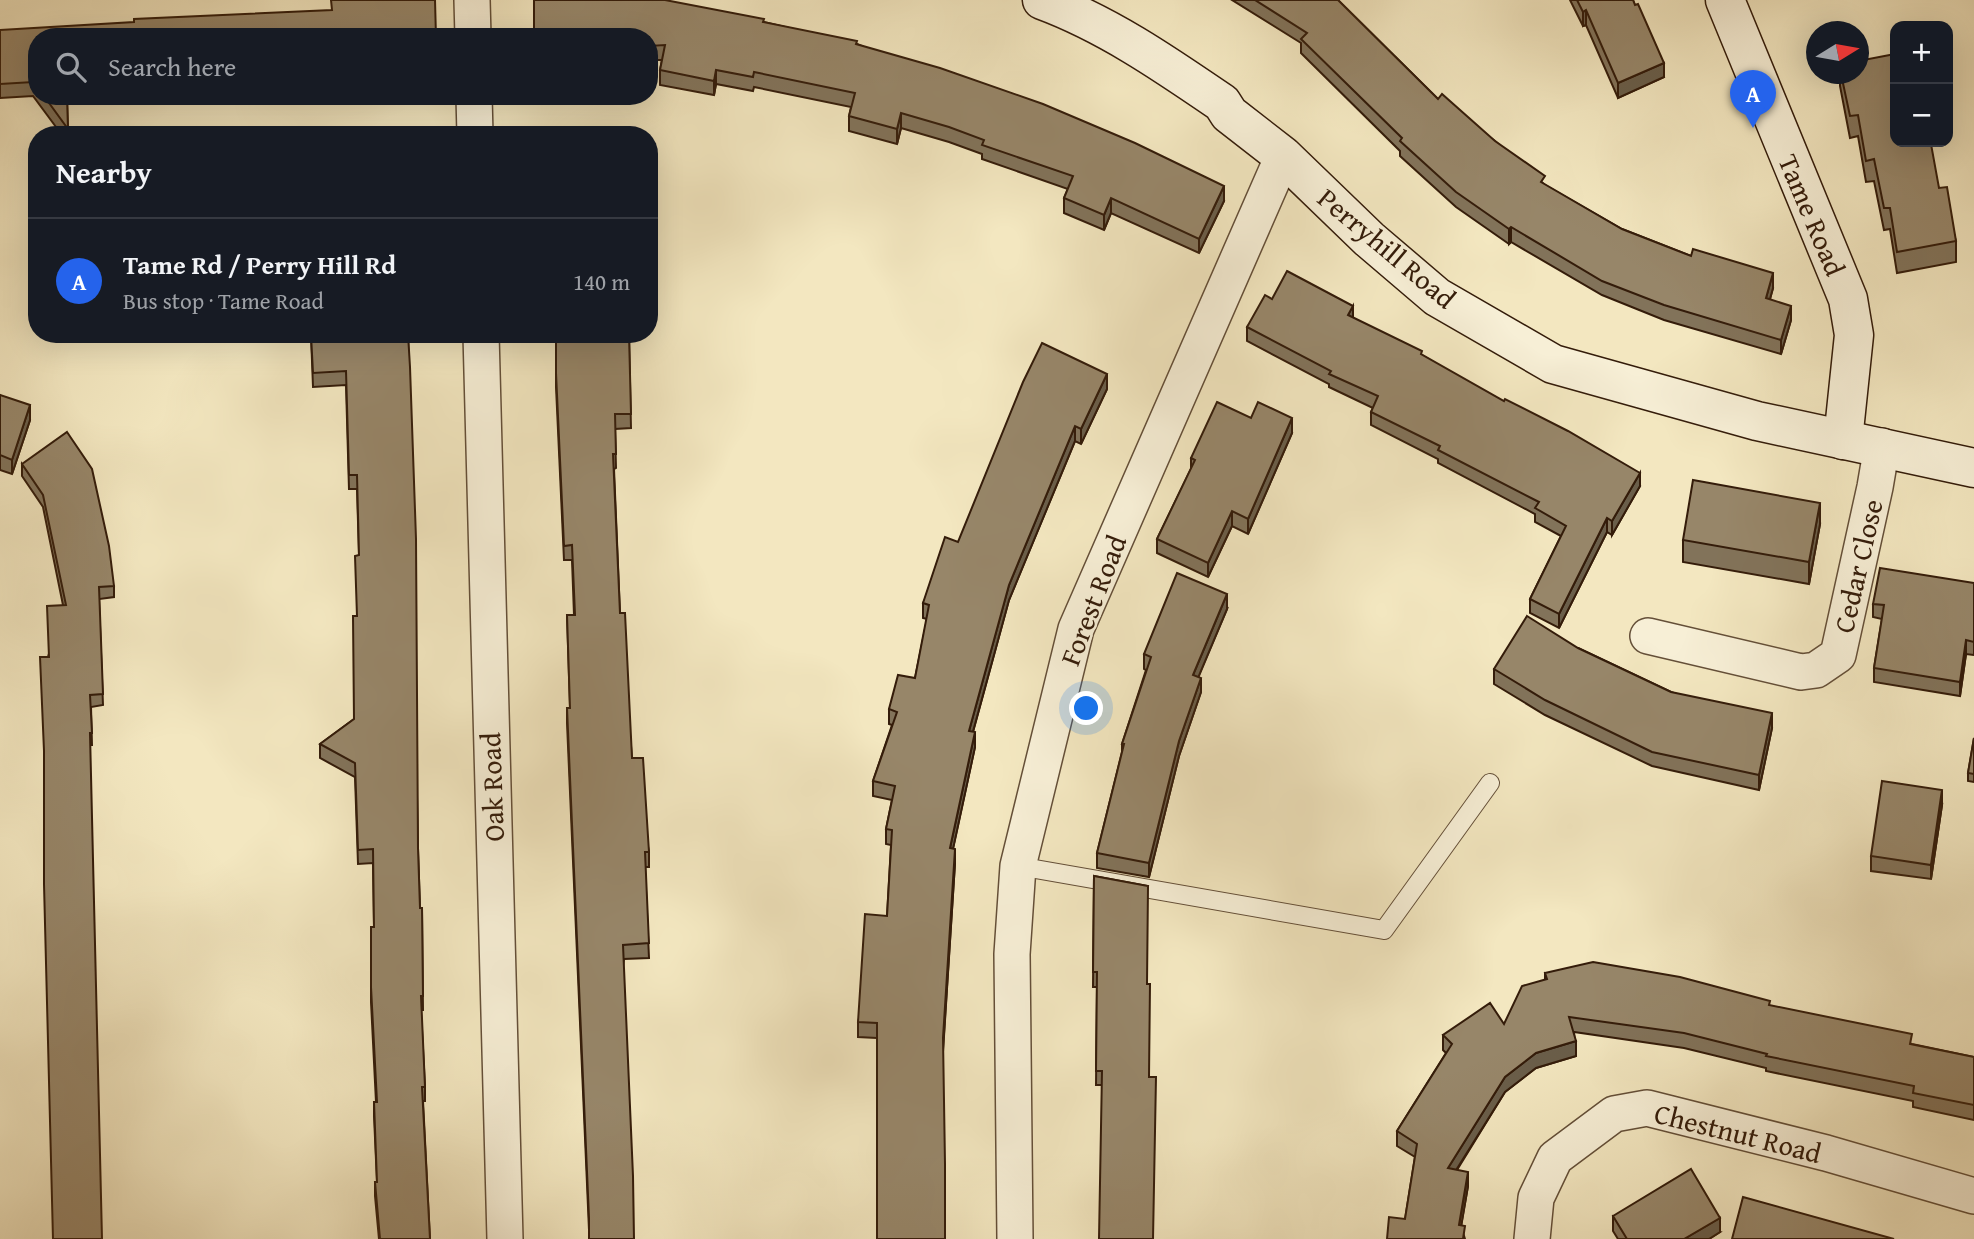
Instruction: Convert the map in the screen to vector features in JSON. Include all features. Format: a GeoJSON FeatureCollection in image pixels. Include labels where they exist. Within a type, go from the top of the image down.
{"type":"FeatureCollection","features":[{"type":"Feature","properties":{"kind":"street"},"geometry":{"type":"LineString","coordinates":[[472,0],[473,28]]}},
{"type":"Feature","properties":{"kind":"street","name":"Perryhill Road"},"geometry":{"type":"LineString","coordinates":[[1042,0],[1072,11],[1153,56],[1222,103],[1229,114],[1283,156],[1369,239],[1437,297],[1553,364],[1664,396],[1974,468]]}},
{"type":"Feature","properties":{"kind":"street","name":"Tame Road"},"geometry":{"type":"LineString","coordinates":[[1725,0],[1848,299],[1854,335],[1843,439]]}},
{"type":"Feature","properties":{"kind":"street"},"geometry":{"type":"LineString","coordinates":[[474,105],[475,126]]}},
{"type":"Feature","properties":{"kind":"street","name":"Forest Road"},"geometry":{"type":"LineString","coordinates":[[1015,1239],[1012,954],[1018,866],[1076,629],[1283,156]]}},
{"type":"Feature","properties":{"kind":"street","name":"Oak Road"},"geometry":{"type":"LineString","coordinates":[[481,343],[505,1239]]}},
{"type":"Feature","properties":{"kind":"street","name":"Cedar Close"},"geometry":{"type":"LineString","coordinates":[[1648,636],[1801,672],[1816,670],[1838,655],[1882,446]]}},
{"type":"Feature","properties":{"kind":"street","name":"Chestnut Road"},"geometry":{"type":"LineString","coordinates":[[1532,1239],[1536,1198],[1555,1158],[1614,1114],[1647,1108],[1826,1153],[1974,1196]]}},
{"type":"Feature","properties":{"kind":"lane"},"geometry":{"type":"LineString","coordinates":[[1018,866],[1384,930],[1490,783]]}},
{"type":"Feature","properties":{"kind":"building"},"geometry":{"type":"Polygon","coordinates":[[[331,0],[435,0],[436,28],[34,28],[134,22],[134,19],[332,10],[331,0]]]}},
{"type":"Feature","properties":{"kind":"building"},"geometry":{"type":"Polygon","coordinates":[[[534,0],[665,0],[764,19],[763,22],[857,41],[856,44],[940,68],[1043,104],[1135,143],[1224,186],[1199,239],[1111,198],[1104,215],[1064,198],[1073,176],[982,145],[984,140],[949,127],[901,113],[897,129],[849,116],[855,93],[754,72],[753,77],[716,70],[714,81],[660,70],[665,45],[658,45],[658,28],[534,28],[534,0]]]}},
{"type":"Feature","properties":{"kind":"building"},"geometry":{"type":"Polygon","coordinates":[[[1255,0],[1338,0],[1438,99],[1442,94],[1495,141],[1545,176],[1541,182],[1622,229],[1691,256],[1693,249],[1773,273],[1766,298],[1791,306],[1781,340],[1664,305],[1602,281],[1511,227],[1509,229],[1456,192],[1400,141],[1402,138],[1301,39],[1307,33],[1255,0]]]}},
{"type":"Feature","properties":{"kind":"building"},"geometry":{"type":"Polygon","coordinates":[[[1577,0],[1633,0],[1635,5],[1638,4],[1664,63],[1618,83],[1586,10],[1583,12],[1577,0]]]}},
{"type":"Feature","properties":{"kind":"building"},"geometry":{"type":"Polygon","coordinates":[[[28,28],[28,82],[0,84],[0,30],[28,28]]]}},
{"type":"Feature","properties":{"kind":"building"},"geometry":{"type":"Polygon","coordinates":[[[1890,55],[1890,147],[1932,147],[1939,188],[1947,187],[1956,241],[1897,252],[1890,208],[1884,208],[1874,159],[1866,161],[1858,115],[1850,116],[1843,84],[1869,84],[1869,59],[1890,55]]]}},
{"type":"Feature","properties":{"kind":"building"},"geometry":{"type":"Polygon","coordinates":[[[51,105],[67,105],[66,126],[51,105]]]}},
{"type":"Feature","properties":{"kind":"building"},"geometry":{"type":"Polygon","coordinates":[[[1287,271],[1353,306],[1348,315],[1422,351],[1421,354],[1504,401],[1505,399],[1568,431],[1640,473],[1612,521],[1607,518],[1559,614],[1530,599],[1566,526],[1535,508],[1539,502],[1438,450],[1440,446],[1371,412],[1378,396],[1329,374],[1331,371],[1247,327],[1265,295],[1272,299],[1287,271]]]}},
{"type":"Feature","properties":{"kind":"building"},"geometry":{"type":"Polygon","coordinates":[[[311,343],[409,343],[416,539],[418,848],[422,908],[421,996],[425,1087],[422,1087],[430,1239],[380,1239],[375,1182],[374,1102],[377,1102],[371,987],[371,927],[374,927],[373,849],[358,850],[355,763],[320,744],[354,719],[353,616],[357,616],[355,556],[359,555],[357,475],[349,475],[346,371],[313,373],[311,343]]]}},
{"type":"Feature","properties":{"kind":"building"},"geometry":{"type":"Polygon","coordinates":[[[556,343],[629,343],[631,414],[615,414],[616,454],[613,454],[620,613],[625,613],[632,758],[643,758],[649,852],[645,852],[649,943],[623,945],[634,1239],[589,1239],[567,708],[570,708],[567,615],[575,615],[572,545],[564,546],[556,343]]]}},
{"type":"Feature","properties":{"kind":"building"},"geometry":{"type":"Polygon","coordinates":[[[1042,343],[1107,374],[1081,429],[1075,426],[1009,585],[969,731],[975,732],[950,848],[955,849],[943,1038],[945,1239],[877,1239],[877,1023],[858,1022],[865,914],[887,916],[892,830],[886,829],[895,786],[873,781],[897,712],[889,709],[898,675],[915,678],[929,605],[923,603],[945,537],[958,542],[1023,382],[1042,343]]]}},
{"type":"Feature","properties":{"kind":"building"},"geometry":{"type":"Polygon","coordinates":[[[0,395],[30,405],[12,460],[0,455],[0,395]]]}},
{"type":"Feature","properties":{"kind":"building"},"geometry":{"type":"Polygon","coordinates":[[[1217,402],[1251,418],[1258,402],[1292,418],[1248,519],[1232,511],[1208,563],[1157,539],[1195,460],[1191,458],[1217,402]]]}},
{"type":"Feature","properties":{"kind":"building"},"geometry":{"type":"Polygon","coordinates":[[[67,432],[92,469],[109,546],[114,586],[99,587],[103,694],[90,695],[102,1239],[53,1239],[40,657],[49,657],[47,606],[66,605],[43,495],[22,464],[67,432]]]}},
{"type":"Feature","properties":{"kind":"building"},"geometry":{"type":"Polygon","coordinates":[[[1693,480],[1820,503],[1809,562],[1683,540],[1693,480]]]}},
{"type":"Feature","properties":{"kind":"building"},"geometry":{"type":"Polygon","coordinates":[[[1880,568],[1974,583],[1974,642],[1966,640],[1960,682],[1874,668],[1884,605],[1873,604],[1880,568]]]}},
{"type":"Feature","properties":{"kind":"building"},"geometry":{"type":"Polygon","coordinates":[[[1177,573],[1227,594],[1193,675],[1201,678],[1179,741],[1149,863],[1097,853],[1122,744],[1151,657],[1144,654],[1177,573]]]}},
{"type":"Feature","properties":{"kind":"building"},"geometry":{"type":"Polygon","coordinates":[[[1527,616],[1578,648],[1671,692],[1772,713],[1759,775],[1652,752],[1545,700],[1494,669],[1527,616]]]}},
{"type":"Feature","properties":{"kind":"building"},"geometry":{"type":"Polygon","coordinates":[[[1974,738],[1974,774],[1968,773],[1974,738]]]}},
{"type":"Feature","properties":{"kind":"building"},"geometry":{"type":"Polygon","coordinates":[[[1882,781],[1942,790],[1931,865],[1871,856],[1882,781]]]}},
{"type":"Feature","properties":{"kind":"building"},"geometry":{"type":"Polygon","coordinates":[[[1094,876],[1148,886],[1149,1077],[1156,1077],[1153,1239],[1099,1239],[1102,1071],[1096,1071],[1094,876]]]}},
{"type":"Feature","properties":{"kind":"building"},"geometry":{"type":"Polygon","coordinates":[[[1593,962],[1680,977],[1770,1001],[1769,1005],[1912,1034],[1910,1044],[1974,1057],[1974,1105],[1913,1093],[1914,1086],[1766,1056],[1767,1054],[1684,1033],[1569,1017],[1576,1041],[1536,1053],[1505,1077],[1448,1168],[1468,1172],[1459,1225],[1465,1226],[1463,1239],[1387,1239],[1389,1217],[1405,1219],[1417,1144],[1397,1131],[1452,1044],[1443,1035],[1490,1003],[1504,1024],[1522,986],[1547,979],[1545,973],[1593,962]]]}},
{"type":"Feature","properties":{"kind":"building"},"geometry":{"type":"Polygon","coordinates":[[[1691,1169],[1720,1218],[1684,1239],[1627,1239],[1613,1216],[1691,1169]]]}},
{"type":"Feature","properties":{"kind":"building"},"geometry":{"type":"Polygon","coordinates":[[[1743,1197],[1894,1239],[1732,1239],[1743,1197]]]}},
{"type":"Feature","properties":{"kind":"place","name":"Tame Rd / Perry Hill Rd"},"geometry":{"type":"Point","coordinates":[1753,128]}}]}
